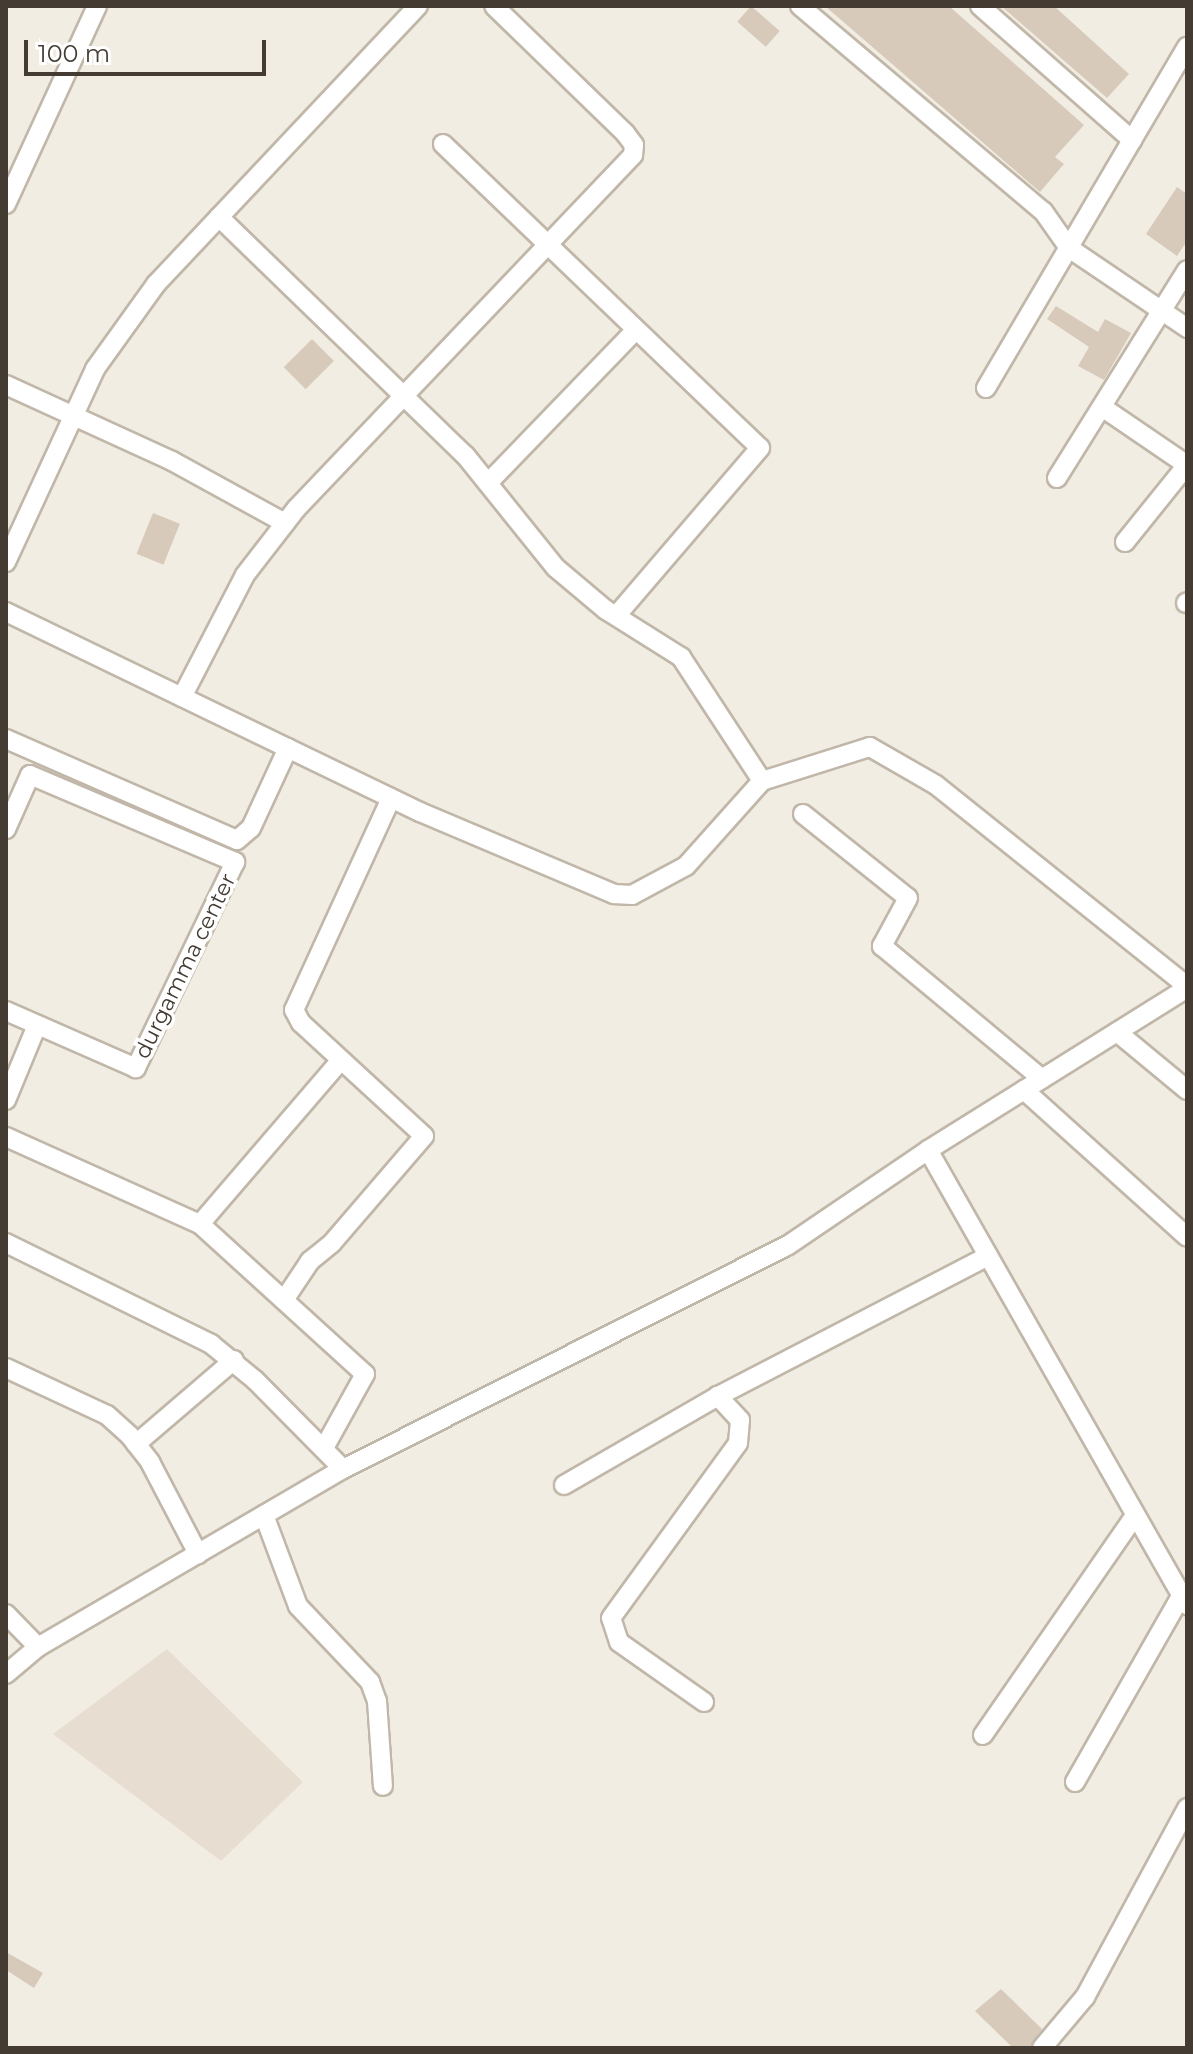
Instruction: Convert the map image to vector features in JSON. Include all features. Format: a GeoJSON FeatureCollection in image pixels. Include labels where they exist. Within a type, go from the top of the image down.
{"type":"FeatureCollection","features":[{"type":"Feature","properties":{"kind":"street"},"geometry":{"type":"LineString","coordinates":[[6,204],[97,6]]}},
{"type":"Feature","properties":{"kind":"street"},"geometry":{"type":"LineString","coordinates":[[6,562],[95,369],[156,284],[418,6]]}},
{"type":"Feature","properties":{"kind":"street"},"geometry":{"type":"LineString","coordinates":[[182,697],[245,575],[285,523],[630,162],[634,145],[494,6]]}},
{"type":"Feature","properties":{"kind":"street"},"geometry":{"type":"LineString","coordinates":[[800,6],[1043,211],[1069,248],[1187,328]]}},
{"type":"Feature","properties":{"kind":"street"},"geometry":{"type":"LineString","coordinates":[[980,6],[1132,140]]}},
{"type":"Feature","properties":{"kind":"street"},"geometry":{"type":"LineString","coordinates":[[986,388],[1187,47]]}},
{"type":"Feature","properties":{"kind":"street"},"geometry":{"type":"LineString","coordinates":[[443,144],[760,448],[616,616]]}},
{"type":"Feature","properties":{"kind":"street"},"geometry":{"type":"LineString","coordinates":[[219,217],[407,397],[488,483],[556,568],[616,616],[681,657],[696,673],[724,728],[762,781]]}},
{"type":"Feature","properties":{"kind":"street"},"geometry":{"type":"LineString","coordinates":[[1057,478],[1187,270]]}},
{"type":"Feature","properties":{"kind":"street"},"geometry":{"type":"LineString","coordinates":[[488,483],[636,330]]}},
{"type":"Feature","properties":{"kind":"street"},"geometry":{"type":"LineString","coordinates":[[6,385],[74,415],[285,523]]}},
{"type":"Feature","properties":{"kind":"street"},"geometry":{"type":"LineString","coordinates":[[1102,407],[1187,465],[1125,542]]}},
{"type":"Feature","properties":{"kind":"street"},"geometry":{"type":"LineString","coordinates":[[6,612],[391,798],[614,894],[632,895],[686,866],[762,781],[852,749],[870,747],[936,785],[1187,987],[928,1150],[787,1246],[343,1469],[38,1647],[6,1674]]}},
{"type":"Feature","properties":{"kind":"street"},"geometry":{"type":"LineString","coordinates":[[6,739],[237,840],[251,828],[288,748]]}},
{"type":"Feature","properties":{"kind":"street","name":"durgamma center"},"geometry":{"type":"LineString","coordinates":[[6,829],[30,775],[235,862],[136,1068],[6,1011]]}},
{"type":"Feature","properties":{"kind":"street"},"geometry":{"type":"LineString","coordinates":[[284,1300],[310,1261],[332,1243],[424,1136],[341,1060],[294,1010],[391,798]]}},
{"type":"Feature","properties":{"kind":"street"},"geometry":{"type":"LineString","coordinates":[[803,814],[908,898],[882,946],[1042,1079]]}},
{"type":"Feature","properties":{"kind":"street"},"geometry":{"type":"LineString","coordinates":[[6,1100],[37,1025]]}},
{"type":"Feature","properties":{"kind":"street"},"geometry":{"type":"LineString","coordinates":[[1117,1032],[1187,1090]]}},
{"type":"Feature","properties":{"kind":"street"},"geometry":{"type":"LineString","coordinates":[[200,1224],[341,1060]]}},
{"type":"Feature","properties":{"kind":"street"},"geometry":{"type":"LineString","coordinates":[[1024,1090],[1187,1237]]}},
{"type":"Feature","properties":{"kind":"street"},"geometry":{"type":"LineString","coordinates":[[6,1137],[200,1224],[365,1374],[324,1448]]}},
{"type":"Feature","properties":{"kind":"street"},"geometry":{"type":"LineString","coordinates":[[928,1150],[1184,1601],[1075,1782]]}},
{"type":"Feature","properties":{"kind":"street"},"geometry":{"type":"LineString","coordinates":[[6,1243],[211,1344],[234,1360],[343,1469]]}},
{"type":"Feature","properties":{"kind":"street"},"geometry":{"type":"LineString","coordinates":[[564,1485],[718,1396],[988,1256]]}},
{"type":"Feature","properties":{"kind":"street"},"geometry":{"type":"LineString","coordinates":[[136,1444],[234,1360]]}},
{"type":"Feature","properties":{"kind":"street"},"geometry":{"type":"LineString","coordinates":[[6,1368],[107,1415],[136,1444],[198,1554]]}},
{"type":"Feature","properties":{"kind":"street"},"geometry":{"type":"LineString","coordinates":[[704,1702],[619,1642],[611,1618],[738,1443],[740,1420],[718,1396]]}},
{"type":"Feature","properties":{"kind":"street"},"geometry":{"type":"LineString","coordinates":[[264,1515],[298,1606],[370,1682],[377,1701],[383,1786]]}},
{"type":"Feature","properties":{"kind":"street"},"geometry":{"type":"LineString","coordinates":[[983,1735],[1134,1517]]}},
{"type":"Feature","properties":{"kind":"street"},"geometry":{"type":"LineString","coordinates":[[6,1614],[38,1647]]}},
{"type":"Feature","properties":{"kind":"street"},"geometry":{"type":"LineString","coordinates":[[1042,2048],[1085,1997],[1187,1808]]}},
{"type":"Feature","properties":{"kind":"shaded area"},"geometry":{"type":"Polygon","coordinates":[[[167,1649],[303,1782],[221,1861],[53,1734],[167,1649]]]}},
{"type":"Feature","properties":{"kind":"building"},"geometry":{"type":"Polygon","coordinates":[[[751,6],[780,31],[766,47],[737,22],[751,6]]]}},
{"type":"Feature","properties":{"kind":"building"},"geometry":{"type":"Polygon","coordinates":[[[825,6],[949,6],[1084,125],[1055,157],[1064,164],[1040,192],[825,6]]]}},
{"type":"Feature","properties":{"kind":"building"},"geometry":{"type":"Polygon","coordinates":[[[1001,6],[1054,6],[1129,74],[1107,98],[1001,6]]]}},
{"type":"Feature","properties":{"kind":"building"},"geometry":{"type":"Polygon","coordinates":[[[1177,187],[1187,194],[1187,241],[1177,256],[1146,234],[1177,187]]]}},
{"type":"Feature","properties":{"kind":"building"},"geometry":{"type":"Polygon","coordinates":[[[1056,306],[1098,332],[1105,319],[1131,333],[1104,380],[1078,366],[1089,347],[1047,319],[1056,306]]]}},
{"type":"Feature","properties":{"kind":"building"},"geometry":{"type":"Polygon","coordinates":[[[312,339],[334,361],[306,389],[284,367],[312,339]]]}},
{"type":"Feature","properties":{"kind":"building"},"geometry":{"type":"Polygon","coordinates":[[[153,513],[180,524],[163,565],[137,554],[153,513]]]}},
{"type":"Feature","properties":{"kind":"building"},"geometry":{"type":"Polygon","coordinates":[[[6,1952],[43,1973],[34,1988],[6,1970],[6,1952]]]}},
{"type":"Feature","properties":{"kind":"building"},"geometry":{"type":"Polygon","coordinates":[[[1001,1989],[1042,2029],[1030,2048],[1013,2048],[975,2011],[1001,1989]]]}}]}
